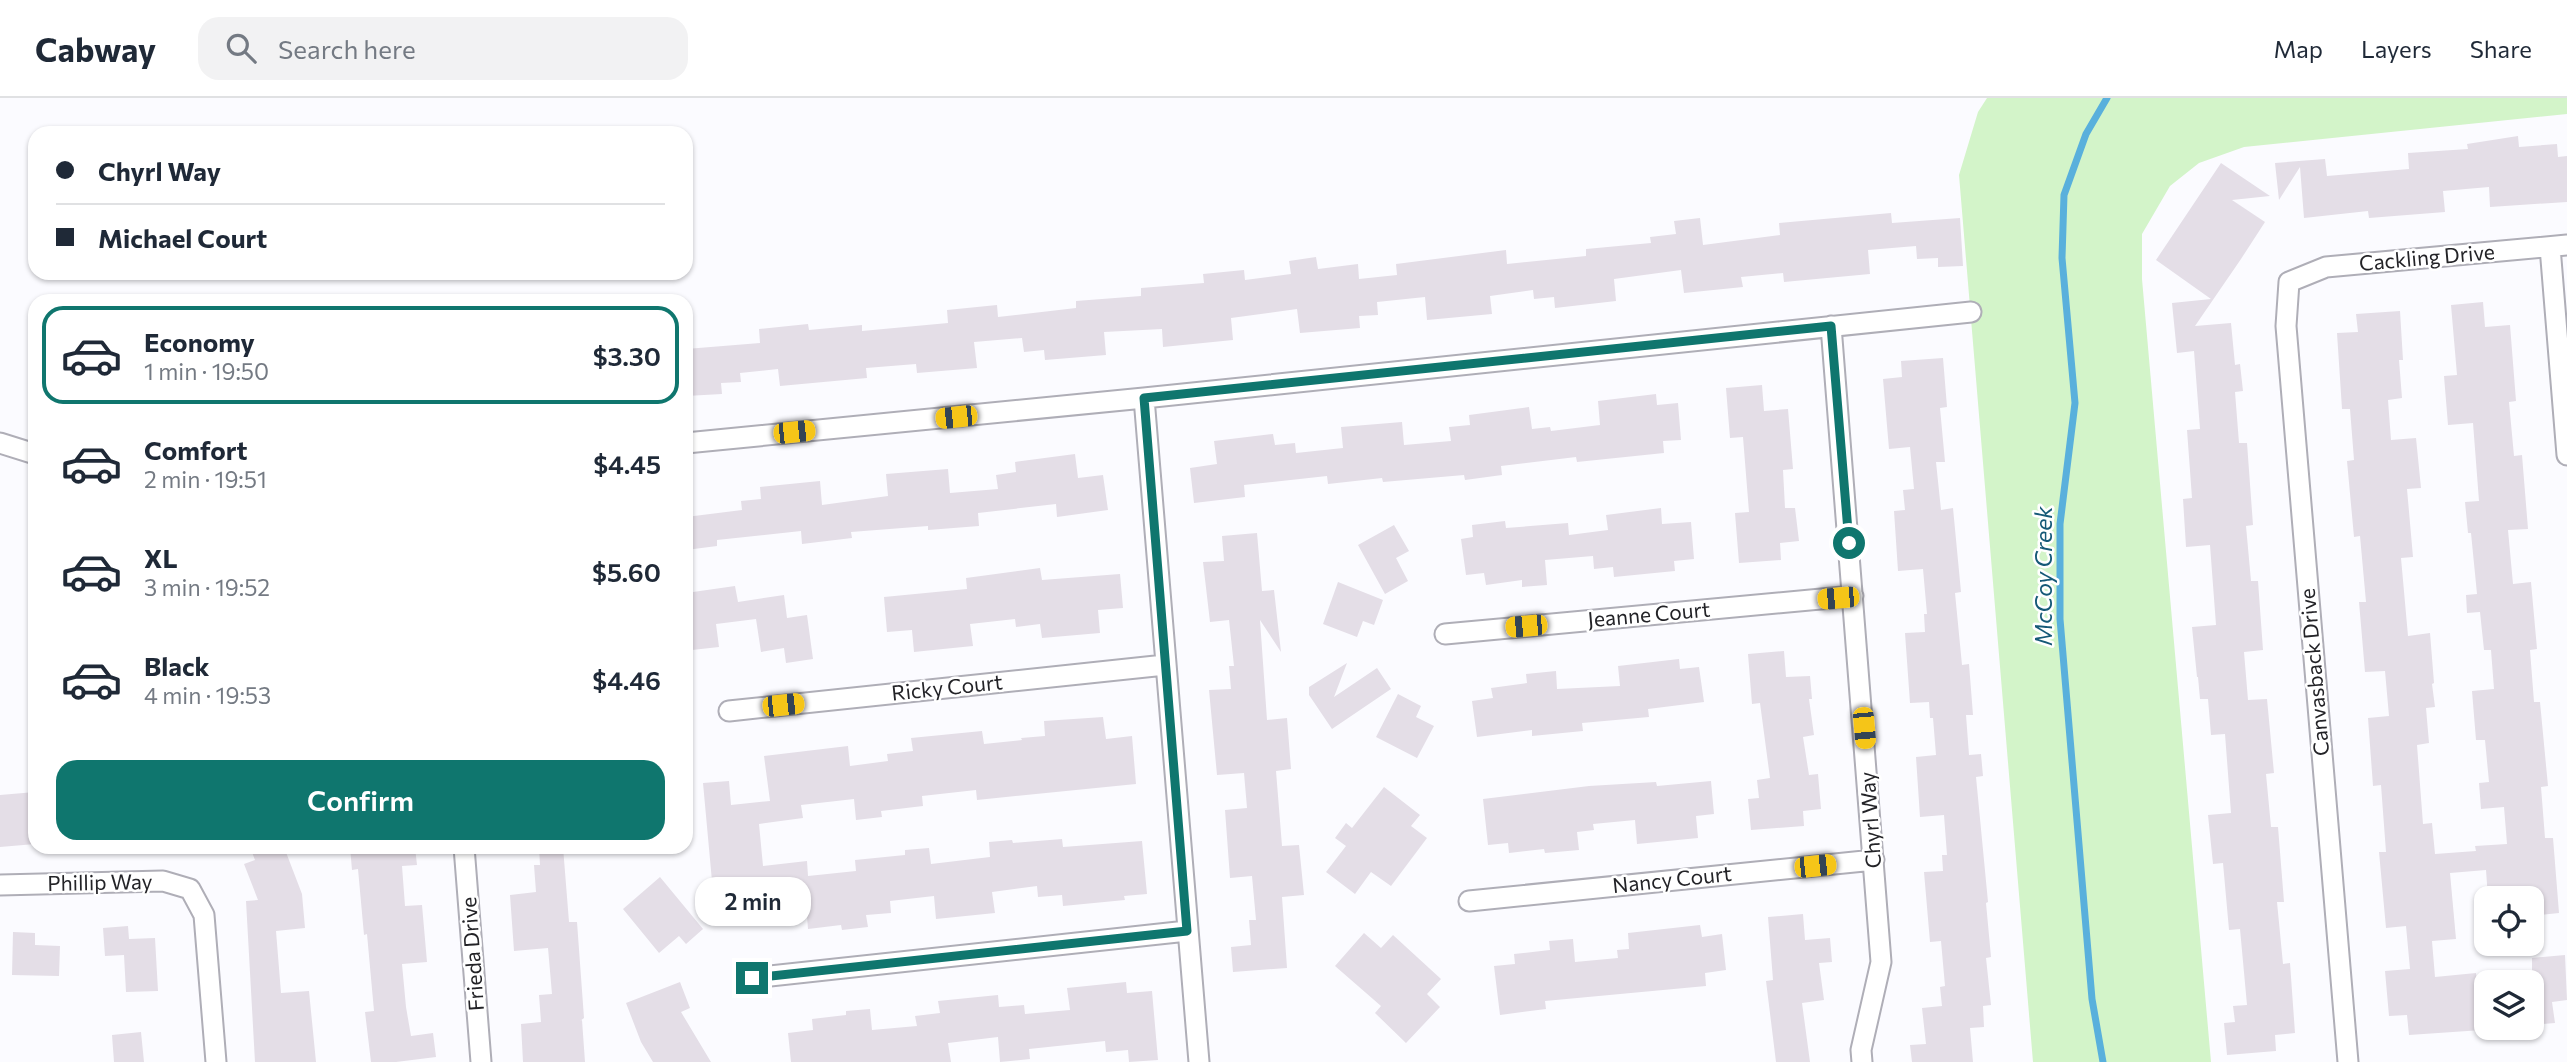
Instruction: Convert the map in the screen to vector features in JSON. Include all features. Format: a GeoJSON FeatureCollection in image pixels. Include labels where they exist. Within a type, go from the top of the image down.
{"type":"FeatureCollection","features":[{"type":"Feature","properties":{"kind":"street","name":"Cackling Drive"},"geometry":{"type":"LineString","coordinates":[[2289,282],[2326,267],[2558,246]]}},
{"type":"Feature","properties":{"kind":"street"},"geometry":{"type":"LineString","coordinates":[[2558,246],[2567,455]]}},
{"type":"Feature","properties":{"kind":"street","name":"Canvasback Drive"},"geometry":{"type":"LineString","coordinates":[[2289,282],[2286,326],[2348,1062]]}},
{"type":"Feature","properties":{"kind":"street"},"geometry":{"type":"LineString","coordinates":[[693,442],[1971,312]]}},
{"type":"Feature","properties":{"kind":"street","name":"Chyrl Way"},"geometry":{"type":"LineString","coordinates":[[1831,326],[1881,962],[1861,1050],[1862,1062]]}},
{"type":"Feature","properties":{"kind":"street"},"geometry":{"type":"LineString","coordinates":[[1144,398],[1199,1062]]}},
{"type":"Feature","properties":{"kind":"street"},"geometry":{"type":"LineString","coordinates":[[0,443],[28,452]]}},
{"type":"Feature","properties":{"kind":"street","name":"Jeanne Court"},"geometry":{"type":"LineString","coordinates":[[1446,634],[1853,596]]}},
{"type":"Feature","properties":{"kind":"street","name":"Ricky Court"},"geometry":{"type":"LineString","coordinates":[[729,711],[1165,665]]}},
{"type":"Feature","properties":{"kind":"street","name":"Frieda Drive"},"geometry":{"type":"LineString","coordinates":[[465,854],[481,1062]]}},
{"type":"Feature","properties":{"kind":"street","name":"Nancy Court"},"geometry":{"type":"LineString","coordinates":[[1469,901],[1874,860]]}},
{"type":"Feature","properties":{"kind":"street","name":"Phillip Way"},"geometry":{"type":"LineString","coordinates":[[0,885],[163,881],[190,889],[204,915],[216,1062]]}},
{"type":"Feature","properties":{"kind":"street"},"geometry":{"type":"LineString","coordinates":[[752,978],[1187,931]]}},
{"type":"Feature","properties":{"kind":"green space"},"geometry":{"type":"Polygon","coordinates":[[[1987,98],[2567,98],[2567,114],[2244,147],[2199,163],[2170,186],[2142,234],[2142,279],[2211,1062],[2033,1062],[1959,175],[1978,112],[1987,98]]]}},
{"type":"Feature","properties":{"kind":"building"},"geometry":{"type":"Polygon","coordinates":[[[2518,136],[2519,147],[2557,144],[2558,157],[2567,156],[2567,202],[2490,207],[2489,187],[2443,191],[2445,212],[2369,218],[2368,211],[2304,218],[2300,167],[2279,200],[2275,163],[2325,159],[2327,176],[2409,169],[2408,153],[2468,149],[2467,144],[2518,136]]]}},
{"type":"Feature","properties":{"kind":"building"},"geometry":{"type":"Polygon","coordinates":[[[2221,163],[2270,196],[2232,200],[2265,222],[2195,326],[2231,323],[2235,365],[2240,364],[2243,391],[2235,392],[2239,443],[2247,443],[2253,525],[2246,526],[2251,581],[2258,581],[2263,650],[2244,652],[2248,700],[2267,699],[2274,773],[2266,774],[2271,827],[2278,827],[2284,902],[2277,902],[2283,964],[2290,963],[2295,1033],[2275,1035],[2276,1051],[2227,1055],[2224,1023],[2235,1022],[2233,1006],[2247,1005],[2240,929],[2229,930],[2223,863],[2213,864],[2208,815],[2231,813],[2225,734],[2211,735],[2208,699],[2200,699],[2197,677],[2192,627],[2216,625],[2210,545],[2186,547],[2183,499],[2192,498],[2187,430],[2200,429],[2194,351],[2177,353],[2172,303],[2211,299],[2156,260],[2221,163]]]}},
{"type":"Feature","properties":{"kind":"building"},"geometry":{"type":"Polygon","coordinates":[[[1891,213],[1892,223],[1960,218],[1963,266],[1938,267],[1938,258],[1917,259],[1916,246],[1868,250],[1870,274],[1784,282],[1783,273],[1741,277],[1743,287],[1684,293],[1681,270],[1614,279],[1616,301],[1555,308],[1554,297],[1534,299],[1533,290],[1490,296],[1492,314],[1427,320],[1425,297],[1377,302],[1378,315],[1359,316],[1360,328],[1300,333],[1297,309],[1231,318],[1233,340],[1163,347],[1162,329],[1104,332],[1106,355],[1045,360],[1044,350],[1024,352],[1022,338],[974,342],[977,368],[917,373],[916,364],[866,368],[867,378],[780,386],[778,369],[740,373],[741,382],[721,383],[722,394],[693,396],[693,348],[760,343],[759,329],[808,324],[809,330],[862,325],[862,331],[948,323],[947,310],[997,305],[998,317],[1076,308],[1076,301],[1141,296],[1141,288],[1204,283],[1203,274],[1244,270],[1245,280],[1291,274],[1289,261],[1316,257],[1318,269],[1358,264],[1359,279],[1397,275],[1396,264],[1506,250],[1507,264],[1586,256],[1586,249],[1651,243],[1650,237],[1676,234],[1674,221],[1700,218],[1703,245],[1780,235],[1779,223],[1891,213]]]}},
{"type":"Feature","properties":{"kind":"building"},"geometry":{"type":"Polygon","coordinates":[[[2483,302],[2485,327],[2510,325],[2516,401],[2509,402],[2514,456],[2522,455],[2528,529],[2508,530],[2513,584],[2531,582],[2537,649],[2530,650],[2534,702],[2540,702],[2548,786],[2541,787],[2545,838],[2553,838],[2559,913],[2544,915],[2544,886],[2487,886],[2486,870],[2450,873],[2456,939],[2432,941],[2435,977],[2474,973],[2474,1031],[2409,1035],[2407,1015],[2389,1016],[2385,971],[2410,969],[2406,926],[2386,928],[2379,852],[2386,852],[2381,785],[2373,786],[2368,718],[2389,716],[2385,671],[2365,672],[2359,602],[2366,602],[2360,536],[2354,537],[2347,461],[2354,460],[2350,409],[2342,409],[2337,333],[2358,332],[2356,314],[2400,311],[2403,360],[2399,360],[2402,398],[2388,400],[2391,440],[2416,438],[2421,488],[2407,489],[2413,557],[2401,558],[2408,636],[2430,633],[2434,683],[2435,707],[2426,708],[2429,743],[2417,745],[2423,824],[2432,823],[2435,854],[2476,851],[2475,846],[2507,844],[2504,807],[2481,809],[2479,783],[2489,782],[2485,740],[2476,740],[2472,691],[2494,689],[2491,650],[2484,650],[2480,612],[2467,613],[2466,595],[2477,594],[2465,502],[2479,501],[2473,423],[2448,425],[2444,376],[2457,375],[2451,305],[2483,302]]]}},
{"type":"Feature","properties":{"kind":"building"},"geometry":{"type":"Polygon","coordinates":[[[1943,358],[1947,407],[1940,408],[1945,462],[1936,462],[1941,510],[1953,508],[1961,592],[1955,593],[1962,665],[1969,664],[1973,715],[1966,715],[1969,755],[1981,754],[1983,776],[1976,777],[1988,902],[1991,957],[1986,958],[1991,1005],[1983,1006],[1984,1027],[1970,1028],[1973,1062],[1912,1062],[1910,1045],[1926,1044],[1922,1008],[1942,1006],[1940,987],[1945,986],[1941,941],[1930,942],[1924,872],[1943,871],[1942,855],[1947,855],[1944,815],[1920,817],[1916,757],[1936,755],[1933,718],[1930,718],[1929,702],[1910,703],[1905,633],[1925,632],[1924,614],[1927,614],[1923,569],[1898,571],[1894,511],[1905,510],[1903,490],[1914,489],[1910,447],[1889,449],[1883,379],[1902,377],[1901,361],[1943,358]]]}},
{"type":"Feature","properties":{"kind":"building"},"geometry":{"type":"Polygon","coordinates":[[[1762,385],[1764,411],[1788,409],[1793,469],[1783,470],[1785,508],[1795,508],[1799,541],[1780,543],[1781,560],[1739,563],[1735,513],[1749,512],[1743,437],[1730,438],[1726,388],[1762,385]]]}},
{"type":"Feature","properties":{"kind":"building"},"geometry":{"type":"Polygon","coordinates":[[[1656,394],[1657,405],[1678,403],[1681,440],[1663,441],[1664,453],[1577,462],[1576,457],[1501,466],[1502,475],[1465,480],[1464,475],[1383,482],[1382,478],[1328,484],[1327,476],[1244,485],[1245,497],[1194,503],[1190,468],[1217,464],[1214,441],[1273,434],[1275,445],[1295,443],[1296,453],[1343,448],[1341,427],[1402,422],[1404,445],[1451,441],[1449,427],[1470,425],[1469,415],[1529,407],[1532,429],[1550,427],[1551,431],[1600,425],[1598,401],[1656,394]]]}},
{"type":"Feature","properties":{"kind":"building"},"geometry":{"type":"Polygon","coordinates":[[[1075,454],[1078,478],[1103,475],[1108,510],[1057,517],[1056,504],[978,513],[979,526],[928,530],[928,526],[851,532],[852,538],[802,544],[801,531],[717,540],[717,546],[693,549],[693,516],[742,510],[741,501],[761,499],[760,487],[820,481],[822,505],[888,496],[886,474],[948,469],[950,493],[998,489],[996,475],[1016,472],[1015,462],[1075,454]]]}},
{"type":"Feature","properties":{"kind":"building"},"geometry":{"type":"Polygon","coordinates":[[[1661,508],[1662,524],[1691,522],[1694,559],[1674,561],[1675,571],[1614,577],[1613,567],[1594,569],[1593,556],[1545,560],[1547,585],[1522,587],[1522,580],[1486,585],[1484,573],[1466,575],[1461,539],[1473,537],[1472,525],[1505,521],[1506,528],[1568,523],[1569,535],[1608,530],[1606,515],[1661,508]]]}},
{"type":"Feature","properties":{"kind":"building"},"geometry":{"type":"Polygon","coordinates":[[[1394,525],[1409,551],[1396,558],[1408,581],[1385,594],[1358,545],[1394,525]]]}},
{"type":"Feature","properties":{"kind":"building"},"geometry":{"type":"Polygon","coordinates":[[[1257,533],[1262,591],[1274,590],[1281,652],[1260,620],[1267,720],[1287,718],[1291,769],[1276,771],[1282,846],[1299,845],[1304,895],[1282,897],[1287,968],[1233,972],[1231,947],[1251,945],[1249,920],[1256,920],[1252,876],[1230,878],[1225,810],[1247,808],[1244,773],[1217,775],[1209,690],[1231,689],[1229,666],[1234,666],[1229,620],[1210,622],[1203,562],[1224,561],[1222,536],[1257,533]]]}},
{"type":"Feature","properties":{"kind":"building"},"geometry":{"type":"Polygon","coordinates":[[[1040,568],[1042,580],[1120,574],[1123,608],[1098,610],[1100,633],[1042,638],[1040,624],[1016,627],[1015,619],[970,624],[973,646],[914,652],[912,630],[887,632],[884,597],[967,589],[966,578],[1040,568]]]}},
{"type":"Feature","properties":{"kind":"building"},"geometry":{"type":"Polygon","coordinates":[[[1338,582],[1383,600],[1374,625],[1363,621],[1357,637],[1323,624],[1338,582]]]}},
{"type":"Feature","properties":{"kind":"building"},"geometry":{"type":"Polygon","coordinates":[[[735,586],[738,602],[784,595],[787,618],[807,615],[813,659],[786,663],[784,648],[761,652],[756,619],[716,624],[719,647],[693,650],[693,592],[735,586]]]}},
{"type":"Feature","properties":{"kind":"building"},"geometry":{"type":"Polygon","coordinates":[[[1784,651],[1786,677],[1810,676],[1812,699],[1809,699],[1814,735],[1803,737],[1809,775],[1818,774],[1821,809],[1803,811],[1804,826],[1751,830],[1748,799],[1759,798],[1757,780],[1770,778],[1760,703],[1752,704],[1748,654],[1784,651]]]}},
{"type":"Feature","properties":{"kind":"building"},"geometry":{"type":"Polygon","coordinates":[[[1679,659],[1680,669],[1699,667],[1704,702],[1648,709],[1649,717],[1582,723],[1583,731],[1532,736],[1532,730],[1477,737],[1472,701],[1493,698],[1491,688],[1527,683],[1526,674],[1556,671],[1557,689],[1620,686],[1618,666],[1679,659]]]}},
{"type":"Feature","properties":{"kind":"building"},"geometry":{"type":"Polygon","coordinates":[[[1347,663],[1334,697],[1377,668],[1391,689],[1332,729],[1309,695],[1309,687],[1347,663]]]}},
{"type":"Feature","properties":{"kind":"building"},"geometry":{"type":"Polygon","coordinates":[[[1398,694],[1421,706],[1416,717],[1434,726],[1417,758],[1376,737],[1398,694]]]}},
{"type":"Feature","properties":{"kind":"building"},"geometry":{"type":"Polygon","coordinates":[[[1103,717],[1106,739],[1132,736],[1136,784],[977,800],[976,790],[922,796],[923,806],[881,811],[882,817],[856,820],[854,799],[801,805],[803,818],[759,824],[763,866],[807,861],[808,876],[856,871],[855,860],[905,855],[905,850],[929,848],[931,864],[990,857],[989,842],[1062,839],[1063,847],[1142,841],[1147,894],[1124,896],[1125,900],[1063,906],[1062,895],[1038,897],[1037,886],[992,892],[995,913],[936,919],[934,896],[890,901],[891,913],[866,915],[868,927],[842,930],[841,925],[808,929],[807,916],[783,919],[779,886],[740,889],[742,912],[715,914],[703,783],[729,781],[731,805],[770,801],[764,756],[848,746],[850,766],[888,761],[887,754],[913,751],[911,738],[982,731],[984,744],[1022,740],[1021,738],[1045,736],[1044,721],[1103,717]]]}},
{"type":"Feature","properties":{"kind":"building"},"geometry":{"type":"Polygon","coordinates":[[[1711,781],[1714,814],[1696,816],[1698,838],[1637,844],[1635,820],[1593,824],[1594,830],[1577,832],[1579,850],[1545,853],[1544,849],[1509,853],[1508,843],[1488,845],[1483,799],[1589,786],[1656,782],[1657,786],[1711,781]]]}},
{"type":"Feature","properties":{"kind":"building"},"geometry":{"type":"Polygon","coordinates":[[[1384,787],[1420,815],[1411,826],[1427,838],[1391,886],[1371,872],[1355,894],[1326,872],[1346,846],[1335,838],[1346,823],[1352,828],[1384,787]]]}},
{"type":"Feature","properties":{"kind":"building"},"geometry":{"type":"Polygon","coordinates":[[[28,793],[28,845],[0,847],[0,795],[28,793]]]}},
{"type":"Feature","properties":{"kind":"building"},"geometry":{"type":"Polygon","coordinates":[[[253,854],[287,854],[302,894],[305,928],[276,931],[281,993],[309,991],[316,1062],[255,1062],[246,901],[258,900],[244,864],[255,860],[253,854]]]}},
{"type":"Feature","properties":{"kind":"building"},"geometry":{"type":"Polygon","coordinates":[[[351,854],[416,854],[417,865],[402,866],[405,906],[422,905],[427,962],[402,964],[406,1007],[411,1036],[433,1033],[436,1057],[371,1062],[365,1012],[374,1011],[367,934],[364,935],[358,869],[352,870],[351,854]]]}},
{"type":"Feature","properties":{"kind":"building"},"geometry":{"type":"Polygon","coordinates":[[[539,854],[564,854],[569,922],[577,922],[584,1018],[580,1021],[582,1020],[585,1062],[523,1062],[521,1024],[541,1022],[539,995],[552,994],[548,948],[514,951],[510,895],[536,892],[534,865],[540,865],[539,854]]]}},
{"type":"Feature","properties":{"kind":"building"},"geometry":{"type":"Polygon","coordinates":[[[660,877],[703,929],[686,944],[679,936],[659,953],[623,909],[660,877]]]}},
{"type":"Feature","properties":{"kind":"building"},"geometry":{"type":"Polygon","coordinates":[[[1803,914],[1805,940],[1830,938],[1832,962],[1819,963],[1824,1000],[1802,1003],[1810,1062],[1776,1062],[1766,981],[1773,980],[1768,917],[1803,914]]]}},
{"type":"Feature","properties":{"kind":"building"},"geometry":{"type":"Polygon","coordinates":[[[1700,925],[1702,937],[1722,934],[1726,970],[1705,973],[1706,986],[1545,1001],[1546,1009],[1500,1015],[1494,966],[1515,964],[1514,954],[1550,950],[1549,941],[1573,939],[1575,962],[1618,958],[1617,950],[1629,949],[1628,933],[1700,925]]]}},
{"type":"Feature","properties":{"kind":"building"},"geometry":{"type":"Polygon","coordinates":[[[128,926],[129,939],[155,938],[158,991],[126,992],[124,955],[105,956],[103,928],[128,926]]]}},
{"type":"Feature","properties":{"kind":"building"},"geometry":{"type":"Polygon","coordinates":[[[13,932],[35,933],[35,945],[60,946],[59,976],[12,975],[13,932]]]}},
{"type":"Feature","properties":{"kind":"building"},"geometry":{"type":"Polygon","coordinates":[[[1364,933],[1381,948],[1393,935],[1441,979],[1427,994],[1440,1007],[1406,1043],[1375,1013],[1381,1006],[1335,966],[1364,933]]]}},
{"type":"Feature","properties":{"kind":"building"},"geometry":{"type":"Polygon","coordinates":[[[2565,955],[2567,1000],[2552,1002],[2555,1023],[2544,1024],[2544,970],[2532,970],[2532,958],[2565,955]]]}},
{"type":"Feature","properties":{"kind":"building"},"geometry":{"type":"Polygon","coordinates":[[[680,982],[690,1008],[681,1012],[711,1062],[653,1062],[641,1042],[626,1003],[680,982]]]}},
{"type":"Feature","properties":{"kind":"building"},"geometry":{"type":"Polygon","coordinates":[[[1126,982],[1127,993],[1152,991],[1158,1060],[1129,1062],[1128,1050],[1106,1052],[1105,1041],[1029,1049],[1030,1059],[1000,1062],[998,1037],[948,1043],[951,1062],[791,1062],[788,1033],[813,1030],[812,1019],[846,1015],[846,1011],[870,1009],[872,1030],[917,1026],[915,1016],[940,1013],[938,1001],[998,995],[999,1007],[1024,1005],[1025,1014],[1070,1010],[1067,988],[1126,982]]]}},
{"type":"Feature","properties":{"kind":"building"},"geometry":{"type":"Polygon","coordinates":[[[141,1032],[144,1062],[114,1062],[112,1035],[141,1032]]]}},
{"type":"Feature","properties":{"kind":"waterway","name":"McCoy Creek"},"geometry":{"type":"LineString","coordinates":[[2103,1062],[2092,999],[2060,619],[2060,524],[2075,403],[2062,258],[2064,195],[2086,134],[2107,98]]}},
{"type":"Feature","properties":{"kind":"route"},"geometry":{"type":"LineString","coordinates":[[752,978],[1187,931],[1144,398],[1831,326],[1849,543]]}}]}
